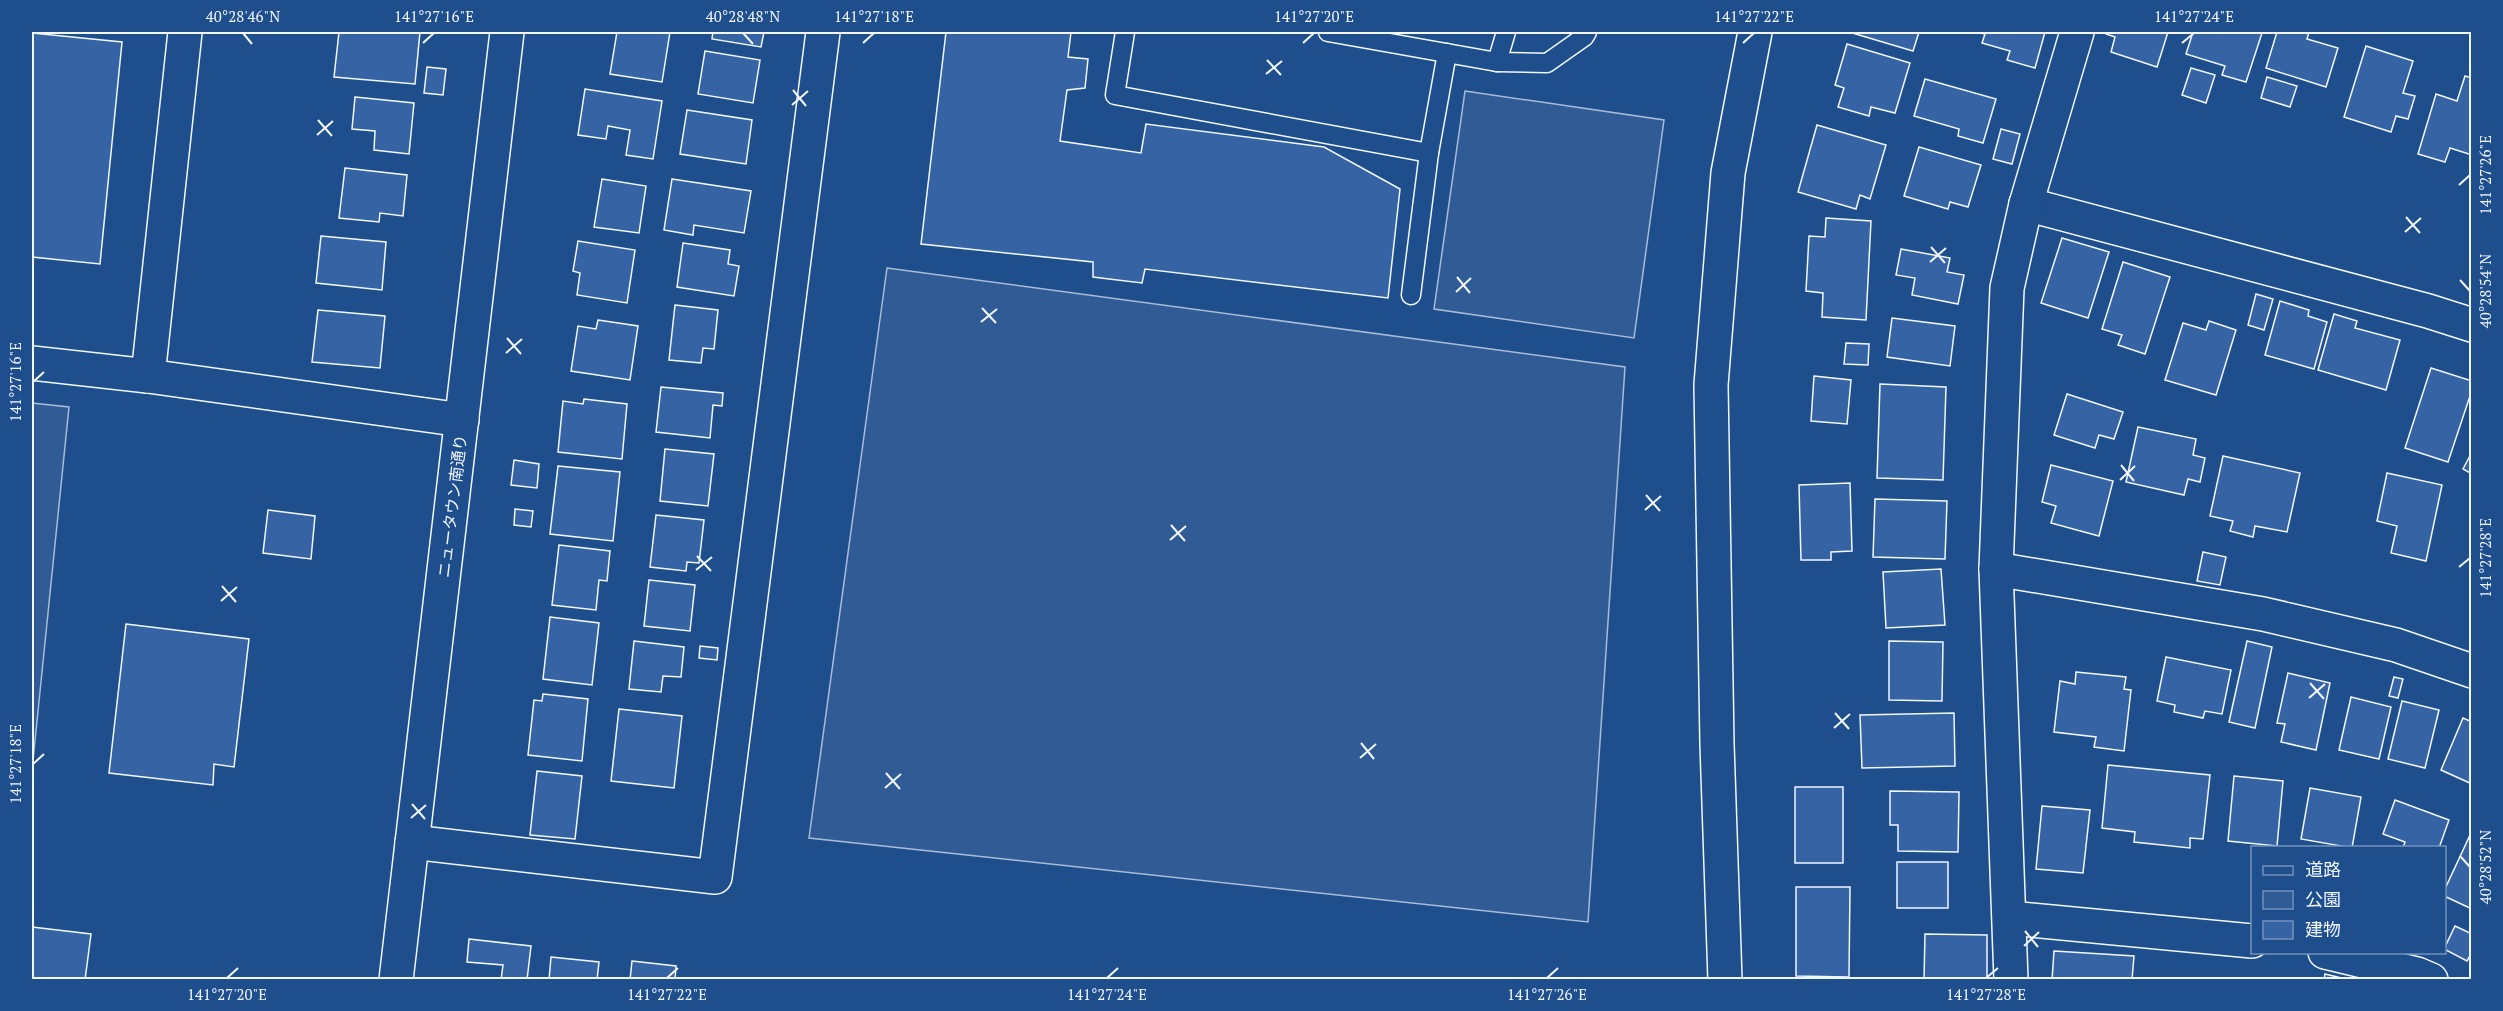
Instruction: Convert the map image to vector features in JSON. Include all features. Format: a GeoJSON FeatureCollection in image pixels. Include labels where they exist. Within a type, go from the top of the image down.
{"type":"FeatureCollection","features":[{"type":"Feature","properties":{"kind":"street"},"geometry":{"type":"LineString","coordinates":[[148,376],[185,32]]}},
{"type":"Feature","properties":{"kind":"street","name":"ニュータウン南通り"},"geometry":{"type":"LineString","coordinates":[[396,980],[507,32]]}},
{"type":"Feature","properties":{"kind":"street"},"geometry":{"type":"LineString","coordinates":[[412,842],[715,877],[823,32]]}},
{"type":"Feature","properties":{"kind":"street"},"geometry":{"type":"LineString","coordinates":[[1725,980],[1717,744],[1711,385],[1728,173],[1755,32]]}},
{"type":"Feature","properties":{"kind":"street"},"geometry":{"type":"LineString","coordinates":[[2011,980],[1996,569],[2007,288],[2026,204],[2077,32]]}},
{"type":"Feature","properties":{"kind":"street"},"geometry":{"type":"LineString","coordinates":[[2026,204],[2428,311],[2472,325]]}},
{"type":"Feature","properties":{"kind":"street"},"geometry":{"type":"LineString","coordinates":[[32,363],[148,376],[462,420]]}},
{"type":"Feature","properties":{"kind":"street"},"geometry":{"type":"LineString","coordinates":[[1996,569],[2263,614],[2396,645],[2472,671]]}},
{"type":"Feature","properties":{"kind":"street"},"geometry":{"type":"LineString","coordinates":[[2010,918],[2251,941]]}},
{"type":"Feature","properties":{"kind":"street"},"geometry":{"type":"LineString","coordinates":[[2333,954],[2418,974],[2431,980]]}},
{"type":"Feature","properties":{"kind":"lane"},"geometry":{"type":"LineString","coordinates":[[1125,32],[1115,95],[1429,153]]}},
{"type":"Feature","properties":{"kind":"lane"},"geometry":{"type":"LineString","coordinates":[[1328,32],[1497,62],[1547,63],[1584,37],[1587,32]]}},
{"type":"Feature","properties":{"kind":"lane"},"geometry":{"type":"LineString","coordinates":[[1497,62],[1506,32]]}},
{"type":"Feature","properties":{"kind":"lane"},"geometry":{"type":"LineString","coordinates":[[1411,295],[1429,153],[1447,53]]}},
{"type":"Feature","properties":{"kind":"green space"},"geometry":{"type":"Polygon","coordinates":[[[1465,91],[1664,120],[1634,338],[1434,309],[1465,91]]]}},
{"type":"Feature","properties":{"kind":"green space"},"geometry":{"type":"Polygon","coordinates":[[[887,268],[1625,367],[1588,922],[809,838],[887,268]]]}},
{"type":"Feature","properties":{"kind":"green space"},"geometry":{"type":"Polygon","coordinates":[[[32,403],[69,407],[32,770],[32,403]]]}},
{"type":"Feature","properties":{"kind":"building"},"geometry":{"type":"Polygon","coordinates":[[[339,32],[420,32],[415,84],[334,77],[339,32]]]}},
{"type":"Feature","properties":{"kind":"building"},"geometry":{"type":"Polygon","coordinates":[[[617,32],[670,32],[662,82],[610,74],[617,32]]]}},
{"type":"Feature","properties":{"kind":"building"},"geometry":{"type":"Polygon","coordinates":[[[713,32],[764,32],[761,47],[712,39],[713,32]]]}},
{"type":"Feature","properties":{"kind":"building"},"geometry":{"type":"Polygon","coordinates":[[[946,32],[1071,32],[1068,57],[1088,59],[1085,88],[1067,90],[1060,141],[1141,153],[1146,124],[1324,147],[1400,189],[1388,298],[1145,269],[1142,283],[1093,277],[1093,262],[921,244],[946,32]]]}},
{"type":"Feature","properties":{"kind":"building"},"geometry":{"type":"Polygon","coordinates":[[[1849,32],[1919,32],[1913,51],[1849,32]]]}},
{"type":"Feature","properties":{"kind":"building"},"geometry":{"type":"Polygon","coordinates":[[[1976,32],[2045,32],[2035,68],[2007,60],[2010,51],[1982,43],[1985,34],[1976,32]]]}},
{"type":"Feature","properties":{"kind":"building"},"geometry":{"type":"Polygon","coordinates":[[[2106,32],[2168,32],[2157,67],[2111,52],[2115,37],[2106,32]]]}},
{"type":"Feature","properties":{"kind":"building"},"geometry":{"type":"Polygon","coordinates":[[[2193,32],[2262,33],[2246,82],[2222,75],[2225,66],[2186,54],[2193,32]]]}},
{"type":"Feature","properties":{"kind":"building"},"geometry":{"type":"Polygon","coordinates":[[[2277,32],[2309,32],[2307,39],[2338,48],[2326,87],[2266,68],[2277,32]]]}},
{"type":"Feature","properties":{"kind":"building"},"geometry":{"type":"Polygon","coordinates":[[[32,33],[122,42],[100,264],[32,257],[32,33]]]}},
{"type":"Feature","properties":{"kind":"building"},"geometry":{"type":"Polygon","coordinates":[[[1847,44],[1910,63],[1895,113],[1871,107],[1869,116],[1838,107],[1844,88],[1835,85],[1847,44]]]}},
{"type":"Feature","properties":{"kind":"building"},"geometry":{"type":"Polygon","coordinates":[[[2366,46],[2413,61],[2403,93],[2415,96],[2408,119],[2396,116],[2391,132],[2344,117],[2366,46]]]}},
{"type":"Feature","properties":{"kind":"building"},"geometry":{"type":"Polygon","coordinates":[[[705,51],[760,60],[753,103],[698,94],[705,51]]]}},
{"type":"Feature","properties":{"kind":"building"},"geometry":{"type":"Polygon","coordinates":[[[427,67],[446,69],[443,95],[424,93],[427,67]]]}},
{"type":"Feature","properties":{"kind":"building"},"geometry":{"type":"Polygon","coordinates":[[[2191,68],[2215,75],[2206,103],[2182,95],[2191,68]]]}},
{"type":"Feature","properties":{"kind":"building"},"geometry":{"type":"Polygon","coordinates":[[[2465,76],[2472,78],[2472,155],[2450,148],[2445,162],[2418,154],[2436,94],[2457,101],[2465,76]]]}},
{"type":"Feature","properties":{"kind":"building"},"geometry":{"type":"Polygon","coordinates":[[[2267,77],[2297,86],[2290,107],[2261,98],[2267,77]]]}},
{"type":"Feature","properties":{"kind":"building"},"geometry":{"type":"Polygon","coordinates":[[[1925,79],[1996,99],[1983,143],[1958,136],[1959,129],[1914,116],[1925,79]]]}},
{"type":"Feature","properties":{"kind":"building"},"geometry":{"type":"Polygon","coordinates":[[[585,89],[662,101],[653,159],[626,155],[630,130],[608,126],[606,139],[578,135],[585,89]]]}},
{"type":"Feature","properties":{"kind":"building"},"geometry":{"type":"Polygon","coordinates":[[[355,97],[414,103],[409,154],[374,150],[375,131],[352,129],[355,97]]]}},
{"type":"Feature","properties":{"kind":"building"},"geometry":{"type":"Polygon","coordinates":[[[687,110],[752,120],[746,164],[680,154],[687,110]]]}},
{"type":"Feature","properties":{"kind":"building"},"geometry":{"type":"Polygon","coordinates":[[[1817,125],[1886,145],[1870,199],[1860,195],[1856,209],[1798,192],[1817,125]]]}},
{"type":"Feature","properties":{"kind":"building"},"geometry":{"type":"Polygon","coordinates":[[[2001,129],[2020,134],[2012,164],[1993,159],[2001,129]]]}},
{"type":"Feature","properties":{"kind":"building"},"geometry":{"type":"Polygon","coordinates":[[[1919,147],[1981,165],[1968,207],[1950,202],[1948,209],[1904,196],[1919,147]]]}},
{"type":"Feature","properties":{"kind":"building"},"geometry":{"type":"Polygon","coordinates":[[[345,168],[407,175],[403,216],[380,213],[379,222],[339,218],[345,168]]]}},
{"type":"Feature","properties":{"kind":"building"},"geometry":{"type":"Polygon","coordinates":[[[602,179],[646,186],[639,233],[594,227],[602,179]]]}},
{"type":"Feature","properties":{"kind":"building"},"geometry":{"type":"Polygon","coordinates":[[[672,179],[751,191],[744,233],[694,225],[693,235],[664,230],[672,179]]]}},
{"type":"Feature","properties":{"kind":"building"},"geometry":{"type":"Polygon","coordinates":[[[1826,218],[1871,221],[1866,320],[1822,317],[1823,293],[1806,291],[1809,236],[1825,237],[1826,218]]]}},
{"type":"Feature","properties":{"kind":"building"},"geometry":{"type":"Polygon","coordinates":[[[321,236],[386,242],[382,290],[316,283],[321,236]]]}},
{"type":"Feature","properties":{"kind":"building"},"geometry":{"type":"Polygon","coordinates":[[[2062,238],[2109,252],[2088,318],[2041,303],[2062,238]]]}},
{"type":"Feature","properties":{"kind":"building"},"geometry":{"type":"Polygon","coordinates":[[[578,241],[635,250],[627,303],[577,295],[580,273],[573,271],[578,241]]]}},
{"type":"Feature","properties":{"kind":"building"},"geometry":{"type":"Polygon","coordinates":[[[683,243],[730,250],[728,264],[739,266],[734,296],[677,287],[683,243]]]}},
{"type":"Feature","properties":{"kind":"building"},"geometry":{"type":"Polygon","coordinates":[[[1901,249],[1950,258],[1947,272],[1964,275],[1958,304],[1912,295],[1915,278],[1896,275],[1901,249]]]}},
{"type":"Feature","properties":{"kind":"building"},"geometry":{"type":"Polygon","coordinates":[[[2123,262],[2170,277],[2145,354],[2118,345],[2122,335],[2102,329],[2123,262]]]}},
{"type":"Feature","properties":{"kind":"building"},"geometry":{"type":"Polygon","coordinates":[[[2256,294],[2273,299],[2264,330],[2248,325],[2256,294]]]}},
{"type":"Feature","properties":{"kind":"building"},"geometry":{"type":"Polygon","coordinates":[[[2280,301],[2309,310],[2308,316],[2327,322],[2314,369],[2265,355],[2280,301]]]}},
{"type":"Feature","properties":{"kind":"building"},"geometry":{"type":"Polygon","coordinates":[[[675,305],[718,310],[714,349],[703,348],[701,363],[669,360],[675,305]]]}},
{"type":"Feature","properties":{"kind":"building"},"geometry":{"type":"Polygon","coordinates":[[[318,310],[385,316],[380,368],[312,362],[318,310]]]}},
{"type":"Feature","properties":{"kind":"building"},"geometry":{"type":"Polygon","coordinates":[[[2334,314],[2357,321],[2355,328],[2400,340],[2386,390],[2318,370],[2334,314]]]}},
{"type":"Feature","properties":{"kind":"building"},"geometry":{"type":"Polygon","coordinates":[[[1892,318],[1955,326],[1950,366],[1887,357],[1892,318]]]}},
{"type":"Feature","properties":{"kind":"building"},"geometry":{"type":"Polygon","coordinates":[[[598,320],[638,326],[630,380],[571,371],[578,326],[596,329],[598,320]]]}},
{"type":"Feature","properties":{"kind":"building"},"geometry":{"type":"Polygon","coordinates":[[[2209,321],[2236,330],[2216,395],[2165,380],[2183,323],[2206,330],[2209,321]]]}},
{"type":"Feature","properties":{"kind":"building"},"geometry":{"type":"Polygon","coordinates":[[[1846,343],[1869,344],[1868,365],[1844,364],[1846,343]]]}},
{"type":"Feature","properties":{"kind":"building"},"geometry":{"type":"Polygon","coordinates":[[[2431,368],[2472,381],[2472,390],[2448,462],[2405,448],[2431,368]]]}},
{"type":"Feature","properties":{"kind":"building"},"geometry":{"type":"Polygon","coordinates":[[[1814,376],[1851,380],[1847,424],[1811,421],[1814,376]]]}},
{"type":"Feature","properties":{"kind":"building"},"geometry":{"type":"Polygon","coordinates":[[[1880,384],[1946,387],[1943,480],[1877,478],[1880,384]]]}},
{"type":"Feature","properties":{"kind":"building"},"geometry":{"type":"Polygon","coordinates":[[[661,387],[723,393],[722,406],[713,405],[710,438],[656,432],[661,387]]]}},
{"type":"Feature","properties":{"kind":"building"},"geometry":{"type":"Polygon","coordinates":[[[2067,394],[2123,412],[2114,439],[2099,435],[2095,448],[2054,435],[2067,394]]]}},
{"type":"Feature","properties":{"kind":"building"},"geometry":{"type":"Polygon","coordinates":[[[584,399],[627,404],[622,459],[558,452],[563,401],[583,404],[584,399]]]}},
{"type":"Feature","properties":{"kind":"building"},"geometry":{"type":"Polygon","coordinates":[[[2138,427],[2196,439],[2193,455],[2205,458],[2200,482],[2188,479],[2184,495],[2126,482],[2138,427]]]}},
{"type":"Feature","properties":{"kind":"building"},"geometry":{"type":"Polygon","coordinates":[[[665,449],[714,454],[708,506],[660,501],[665,449]]]}},
{"type":"Feature","properties":{"kind":"building"},"geometry":{"type":"Polygon","coordinates":[[[2472,452],[2472,474],[2463,469],[2472,452]]]}},
{"type":"Feature","properties":{"kind":"building"},"geometry":{"type":"Polygon","coordinates":[[[2223,456],[2300,473],[2287,532],[2255,526],[2253,537],[2230,531],[2233,521],[2210,516],[2223,456]]]}},
{"type":"Feature","properties":{"kind":"building"},"geometry":{"type":"Polygon","coordinates":[[[514,460],[539,464],[537,488],[511,485],[514,460]]]}},
{"type":"Feature","properties":{"kind":"building"},"geometry":{"type":"Polygon","coordinates":[[[2051,465],[2113,481],[2099,536],[2051,523],[2056,506],[2042,502],[2051,465]]]}},
{"type":"Feature","properties":{"kind":"building"},"geometry":{"type":"Polygon","coordinates":[[[558,466],[620,472],[613,541],[550,534],[558,466]]]}},
{"type":"Feature","properties":{"kind":"building"},"geometry":{"type":"Polygon","coordinates":[[[2387,473],[2442,485],[2426,561],[2391,553],[2397,526],[2377,521],[2387,473]]]}},
{"type":"Feature","properties":{"kind":"building"},"geometry":{"type":"Polygon","coordinates":[[[1850,483],[1852,551],[1831,552],[1831,560],[1801,560],[1799,485],[1850,483]]]}},
{"type":"Feature","properties":{"kind":"building"},"geometry":{"type":"Polygon","coordinates":[[[1875,499],[1947,501],[1945,559],[1873,557],[1875,499]]]}},
{"type":"Feature","properties":{"kind":"building"},"geometry":{"type":"Polygon","coordinates":[[[515,509],[533,511],[531,527],[514,525],[515,509]]]}},
{"type":"Feature","properties":{"kind":"building"},"geometry":{"type":"Polygon","coordinates":[[[268,510],[315,516],[311,559],[263,553],[268,510]]]}},
{"type":"Feature","properties":{"kind":"building"},"geometry":{"type":"Polygon","coordinates":[[[656,515],[704,520],[699,563],[687,562],[686,571],[650,567],[656,515]]]}},
{"type":"Feature","properties":{"kind":"building"},"geometry":{"type":"Polygon","coordinates":[[[559,545],[610,551],[607,581],[599,580],[596,610],[552,605],[559,545]]]}},
{"type":"Feature","properties":{"kind":"building"},"geometry":{"type":"Polygon","coordinates":[[[2203,552],[2226,557],[2220,585],[2197,581],[2203,552]]]}},
{"type":"Feature","properties":{"kind":"building"},"geometry":{"type":"Polygon","coordinates":[[[1941,569],[1945,625],[1886,628],[1883,572],[1941,569]]]}},
{"type":"Feature","properties":{"kind":"building"},"geometry":{"type":"Polygon","coordinates":[[[649,580],[695,585],[690,631],[644,626],[649,580]]]}},
{"type":"Feature","properties":{"kind":"building"},"geometry":{"type":"Polygon","coordinates":[[[550,617],[599,623],[592,685],[543,679],[550,617]]]}},
{"type":"Feature","properties":{"kind":"building"},"geometry":{"type":"Polygon","coordinates":[[[126,624],[249,639],[234,767],[214,764],[213,785],[109,773],[126,624]]]}},
{"type":"Feature","properties":{"kind":"building"},"geometry":{"type":"Polygon","coordinates":[[[634,641],[684,647],[681,677],[663,676],[661,692],[629,689],[634,641]]]}},
{"type":"Feature","properties":{"kind":"building"},"geometry":{"type":"Polygon","coordinates":[[[1889,641],[1943,642],[1942,701],[1889,700],[1889,641]]]}},
{"type":"Feature","properties":{"kind":"building"},"geometry":{"type":"Polygon","coordinates":[[[2247,641],[2272,647],[2255,728],[2229,722],[2247,641]]]}},
{"type":"Feature","properties":{"kind":"building"},"geometry":{"type":"Polygon","coordinates":[[[700,646],[718,648],[717,660],[699,658],[700,646]]]}},
{"type":"Feature","properties":{"kind":"building"},"geometry":{"type":"Polygon","coordinates":[[[2166,657],[2231,670],[2222,714],[2205,711],[2203,718],[2174,712],[2175,705],[2157,701],[2166,657]]]}},
{"type":"Feature","properties":{"kind":"building"},"geometry":{"type":"Polygon","coordinates":[[[2076,672],[2126,677],[2124,689],[2131,690],[2124,751],[2094,747],[2096,737],[2054,732],[2060,681],[2075,684],[2076,672]]]}},
{"type":"Feature","properties":{"kind":"building"},"geometry":{"type":"Polygon","coordinates":[[[2288,673],[2330,683],[2316,750],[2281,742],[2285,724],[2277,723],[2288,673]]]}},
{"type":"Feature","properties":{"kind":"building"},"geometry":{"type":"Polygon","coordinates":[[[2394,677],[2403,679],[2398,698],[2389,696],[2394,677]]]}},
{"type":"Feature","properties":{"kind":"building"},"geometry":{"type":"Polygon","coordinates":[[[543,694],[588,699],[582,761],[528,755],[534,700],[542,701],[543,694]]]}},
{"type":"Feature","properties":{"kind":"building"},"geometry":{"type":"Polygon","coordinates":[[[2351,697],[2391,707],[2379,759],[2339,750],[2351,697]]]}},
{"type":"Feature","properties":{"kind":"building"},"geometry":{"type":"Polygon","coordinates":[[[2402,701],[2439,710],[2425,768],[2388,759],[2402,701]]]}},
{"type":"Feature","properties":{"kind":"building"},"geometry":{"type":"Polygon","coordinates":[[[619,709],[682,716],[674,788],[611,781],[619,709]]]}},
{"type":"Feature","properties":{"kind":"building"},"geometry":{"type":"Polygon","coordinates":[[[1954,713],[1955,766],[1862,768],[1860,715],[1954,713]]]}},
{"type":"Feature","properties":{"kind":"building"},"geometry":{"type":"Polygon","coordinates":[[[2463,718],[2472,722],[2472,784],[2441,770],[2463,718]]]}},
{"type":"Feature","properties":{"kind":"building"},"geometry":{"type":"Polygon","coordinates":[[[2108,765],[2210,775],[2203,839],[2190,838],[2190,848],[2134,842],[2135,832],[2102,828],[2108,765]]]}},
{"type":"Feature","properties":{"kind":"building"},"geometry":{"type":"Polygon","coordinates":[[[537,771],[582,776],[575,839],[530,835],[537,771]]]}},
{"type":"Feature","properties":{"kind":"building"},"geometry":{"type":"Polygon","coordinates":[[[2234,776],[2283,781],[2277,846],[2228,841],[2234,776]]]}},
{"type":"Feature","properties":{"kind":"building"},"geometry":{"type":"Polygon","coordinates":[[[1795,787],[1843,787],[1843,863],[1795,863],[1795,787]]]}},
{"type":"Feature","properties":{"kind":"building"},"geometry":{"type":"Polygon","coordinates":[[[2310,788],[2361,797],[2352,846],[2301,839],[2310,788]]]}},
{"type":"Feature","properties":{"kind":"building"},"geometry":{"type":"Polygon","coordinates":[[[1890,791],[1959,792],[1958,852],[1898,851],[1898,825],[1890,825],[1890,791]]]}},
{"type":"Feature","properties":{"kind":"building"},"geometry":{"type":"Polygon","coordinates":[[[2395,800],[2449,820],[2440,846],[2404,846],[2405,842],[2383,834],[2395,800]]]}},
{"type":"Feature","properties":{"kind":"building"},"geometry":{"type":"Polygon","coordinates":[[[2042,806],[2090,810],[2083,873],[2036,869],[2042,806]]]}},
{"type":"Feature","properties":{"kind":"building"},"geometry":{"type":"Polygon","coordinates":[[[2472,833],[2472,909],[2446,897],[2446,887],[2472,833]]]}},
{"type":"Feature","properties":{"kind":"building"},"geometry":{"type":"Polygon","coordinates":[[[1897,862],[1948,862],[1948,908],[1897,908],[1897,862]]]}},
{"type":"Feature","properties":{"kind":"building"},"geometry":{"type":"Polygon","coordinates":[[[1796,887],[1850,887],[1849,977],[1796,976],[1796,887]]]}},
{"type":"Feature","properties":{"kind":"building"},"geometry":{"type":"Polygon","coordinates":[[[2455,926],[2472,934],[2472,952],[2467,961],[2446,950],[2446,945],[2455,926]]]}},
{"type":"Feature","properties":{"kind":"building"},"geometry":{"type":"Polygon","coordinates":[[[32,927],[91,934],[85,980],[32,980],[32,927]]]}},
{"type":"Feature","properties":{"kind":"building"},"geometry":{"type":"Polygon","coordinates":[[[1925,934],[1987,935],[1987,980],[1924,980],[1925,934]]]}},
{"type":"Feature","properties":{"kind":"building"},"geometry":{"type":"Polygon","coordinates":[[[469,939],[531,946],[527,980],[501,980],[503,965],[467,962],[469,939]]]}},
{"type":"Feature","properties":{"kind":"building"},"geometry":{"type":"Polygon","coordinates":[[[2054,951],[2134,956],[2132,980],[2052,980],[2054,951]]]}},
{"type":"Feature","properties":{"kind":"building"},"geometry":{"type":"Polygon","coordinates":[[[551,957],[599,962],[597,980],[549,980],[551,957]]]}},
{"type":"Feature","properties":{"kind":"building"},"geometry":{"type":"Polygon","coordinates":[[[632,961],[676,966],[675,980],[630,980],[632,961]]]}},
{"type":"Feature","properties":{"kind":"building"},"geometry":{"type":"Polygon","coordinates":[[[2325,974],[2350,980],[2324,980],[2325,974]]]}}]}
